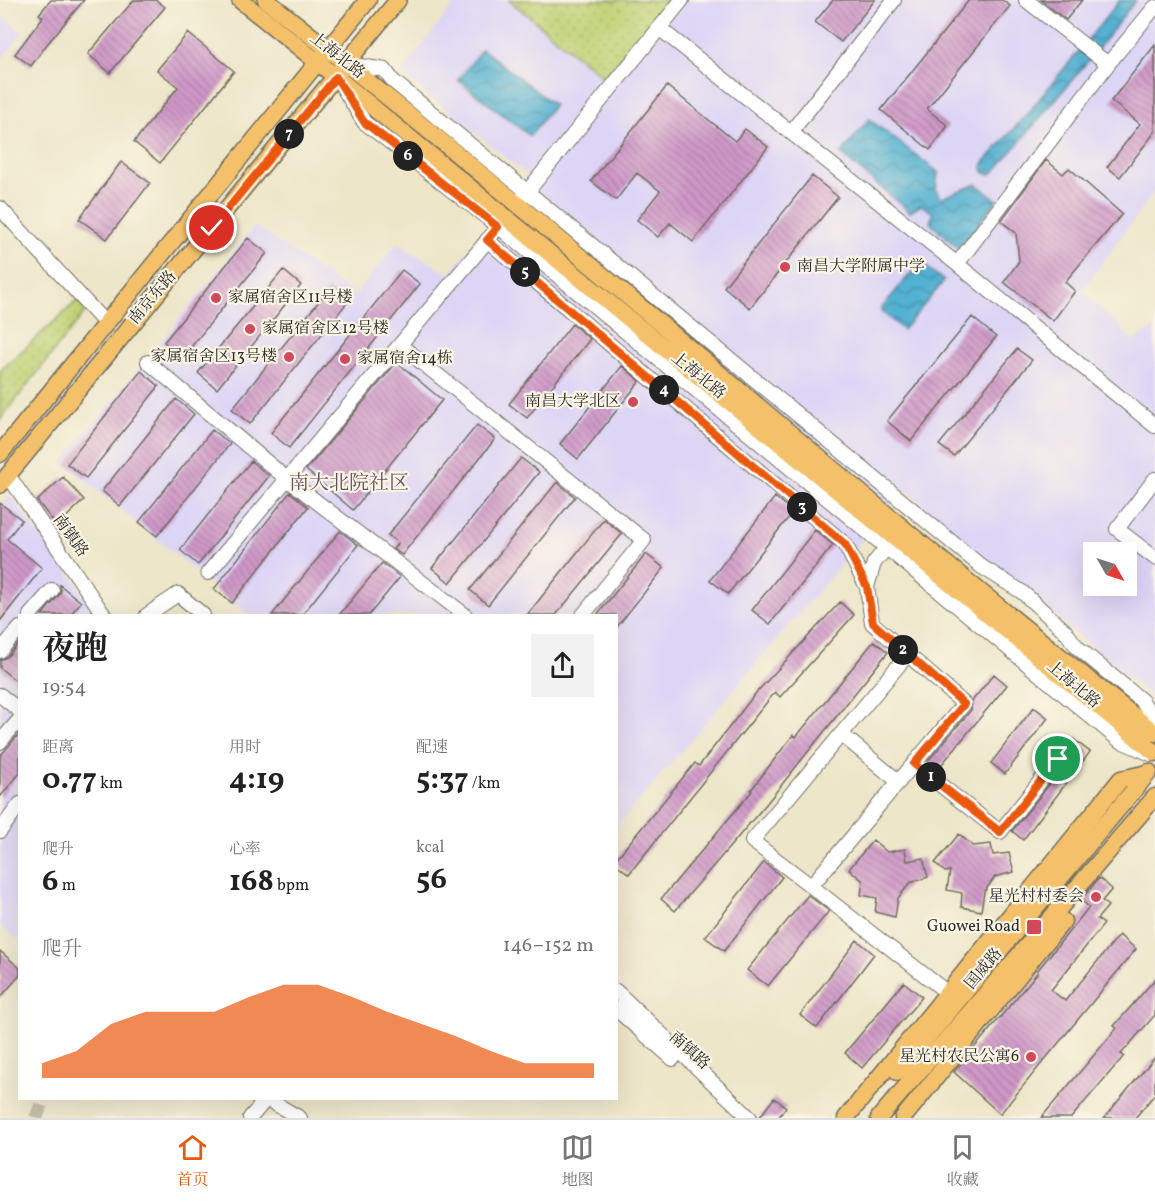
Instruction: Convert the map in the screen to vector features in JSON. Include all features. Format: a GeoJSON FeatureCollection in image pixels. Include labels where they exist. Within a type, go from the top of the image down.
{"type":"FeatureCollection","features":[{"type":"Feature","properties":{"kind":"main road","name":"上海北路"},"geometry":{"type":"LineString","coordinates":[[240,0],[523,197],[889,517],[1155,733]]}},
{"type":"Feature","properties":{"kind":"main road","name":"上海北路"},"geometry":{"type":"LineString","coordinates":[[266,0],[322,55]]}},
{"type":"Feature","properties":{"kind":"main road","name":"南京东路"},"geometry":{"type":"LineString","coordinates":[[0,453],[368,0]]}},
{"type":"Feature","properties":{"kind":"main road","name":"南京东路"},"geometry":{"type":"LineString","coordinates":[[4,480],[398,0]]}},
{"type":"Feature","properties":{"kind":"main road","name":"上海北路"},"geometry":{"type":"LineString","coordinates":[[342,70],[502,222],[890,543],[1155,754]]}},
{"type":"Feature","properties":{"kind":"main road","name":"国威路"},"geometry":{"type":"LineString","coordinates":[[860,1118],[952,997],[1151,769]]}},
{"type":"Feature","properties":{"kind":"main road","name":"国威路"},"geometry":{"type":"LineString","coordinates":[[879,1118],[1155,797]]}},
{"type":"Feature","properties":{"kind":"main road"},"geometry":{"type":"LineString","coordinates":[[903,1118],[1155,805]]}},
{"type":"Feature","properties":{"kind":"main road"},"geometry":{"type":"LineString","coordinates":[[846,1118],[952,997]]}},
{"type":"Feature","properties":{"kind":"street"},"geometry":{"type":"LineString","coordinates":[[208,573],[523,197],[682,0]]}},
{"type":"Feature","properties":{"kind":"street"},"geometry":{"type":"LineString","coordinates":[[790,132],[894,0]]}},
{"type":"Feature","properties":{"kind":"street"},"geometry":{"type":"LineString","coordinates":[[1026,0],[1104,60]]}},
{"type":"Feature","properties":{"kind":"street"},"geometry":{"type":"LineString","coordinates":[[957,264],[1104,60],[1155,8]]}},
{"type":"Feature","properties":{"kind":"street"},"geometry":{"type":"LineString","coordinates":[[659,28],[957,264],[1155,426]]}},
{"type":"Feature","properties":{"kind":"street"},"geometry":{"type":"LineString","coordinates":[[523,197],[982,567],[1022,592],[1065,631],[1077,647],[1142,701],[1155,722]]}},
{"type":"Feature","properties":{"kind":"street"},"geometry":{"type":"LineString","coordinates":[[0,208],[105,323]]}},
{"type":"Feature","properties":{"kind":"street"},"geometry":{"type":"LineString","coordinates":[[487,240],[845,544],[867,587],[873,623],[964,704],[811,886]]}},
{"type":"Feature","properties":{"kind":"street"},"geometry":{"type":"LineString","coordinates":[[400,345],[644,540],[584,614]]}},
{"type":"Feature","properties":{"kind":"street"},"geometry":{"type":"LineString","coordinates":[[148,362],[287,479],[464,614]]}},
{"type":"Feature","properties":{"kind":"street"},"geometry":{"type":"LineString","coordinates":[[1155,479],[1117,529],[1155,558]]}},
{"type":"Feature","properties":{"kind":"street","name":"南镇路"},"geometry":{"type":"LineString","coordinates":[[4,480],[103,614]]}},
{"type":"Feature","properties":{"kind":"street"},"geometry":{"type":"LineString","coordinates":[[867,587],[874,563],[890,543]]}},
{"type":"Feature","properties":{"kind":"street"},"geometry":{"type":"LineString","coordinates":[[31,614],[52,590]]}},
{"type":"Feature","properties":{"kind":"street"},"geometry":{"type":"LineString","coordinates":[[148,614],[177,594],[202,614]]}},
{"type":"Feature","properties":{"kind":"street"},"geometry":{"type":"LineString","coordinates":[[0,651],[18,630]]}},
{"type":"Feature","properties":{"kind":"street"},"geometry":{"type":"LineString","coordinates":[[908,654],[752,841],[952,997]]}},
{"type":"Feature","properties":{"kind":"street"},"geometry":{"type":"LineString","coordinates":[[0,695],[18,709]]}},
{"type":"Feature","properties":{"kind":"street"},"geometry":{"type":"LineString","coordinates":[[0,742],[18,720]]}},
{"type":"Feature","properties":{"kind":"street"},"geometry":{"type":"LineString","coordinates":[[841,734],[899,782]]}},
{"type":"Feature","properties":{"kind":"street"},"geometry":{"type":"LineString","coordinates":[[914,764],[1000,832],[1058,759]]}},
{"type":"Feature","properties":{"kind":"street"},"geometry":{"type":"LineString","coordinates":[[0,831],[18,807]]}},
{"type":"Feature","properties":{"kind":"street"},"geometry":{"type":"LineString","coordinates":[[618,993],[750,1118]]}},
{"type":"Feature","properties":{"kind":"street","name":"南镇路"},"geometry":{"type":"LineString","coordinates":[[618,1011],[740,1118]]}},
{"type":"Feature","properties":{"kind":"street"},"geometry":{"type":"LineString","coordinates":[[250,1118],[264,1100]]}},
{"type":"Feature","properties":{"kind":"street"},"geometry":{"type":"LineString","coordinates":[[269,1100],[300,1118]]}},
{"type":"Feature","properties":{"kind":"shaded area","name":"南昌大学北区"},"geometry":{"type":"Polygon","coordinates":[[[457,0],[1155,0],[1155,190],[1082,291],[1134,341],[1155,327],[1155,700],[905,490],[618,825],[618,614],[248,614],[63,462],[255,226],[355,295],[397,243],[449,274],[528,175],[401,73],[457,0]]]}},
{"type":"Feature","properties":{"kind":"shaded area"},"geometry":{"type":"Polygon","coordinates":[[[0,15],[23,33],[0,61],[0,15]]]}},
{"type":"Feature","properties":{"kind":"shaded area"},"geometry":{"type":"Polygon","coordinates":[[[10,496],[99,614],[18,614],[18,940],[0,926],[0,508],[10,496]]]}},
{"type":"Feature","properties":{"kind":"green space"},"geometry":{"type":"Polygon","coordinates":[[[509,0],[668,0],[604,78],[509,0]]]}},
{"type":"Feature","properties":{"kind":"green space"},"geometry":{"type":"Polygon","coordinates":[[[77,301],[88,308],[0,420],[0,371],[77,301]]]}},
{"type":"Feature","properties":{"kind":"water"},"geometry":{"type":"Polygon","coordinates":[[[1120,0],[1136,0],[1089,60],[995,171],[989,175],[984,172],[982,165],[1120,0]]]}},
{"type":"Feature","properties":{"kind":"water"},"geometry":{"type":"Polygon","coordinates":[[[482,49],[554,105],[530,136],[458,80],[482,49]]]}},
{"type":"Feature","properties":{"kind":"water"},"geometry":{"type":"Polygon","coordinates":[[[869,119],[938,172],[936,191],[941,198],[976,184],[997,200],[959,249],[930,223],[933,213],[921,205],[910,212],[841,154],[869,119]]]}},
{"type":"Feature","properties":{"kind":"water"},"geometry":{"type":"Polygon","coordinates":[[[920,262],[944,281],[903,330],[880,310],[920,262]]]}},
{"type":"Feature","properties":{"kind":"building"},"geometry":{"type":"Polygon","coordinates":[[[51,0],[84,0],[31,66],[15,54],[43,17],[39,14],[51,0]]]}},
{"type":"Feature","properties":{"kind":"building"},"geometry":{"type":"Polygon","coordinates":[[[134,0],[156,0],[165,7],[110,73],[88,54],[134,0]]]}},
{"type":"Feature","properties":{"kind":"building"},"geometry":{"type":"Polygon","coordinates":[[[833,0],[875,0],[841,42],[815,22],[833,0]]]}},
{"type":"Feature","properties":{"kind":"building"},"geometry":{"type":"Polygon","coordinates":[[[969,0],[1002,0],[1010,6],[927,109],[948,126],[930,150],[881,110],[969,0]]]}},
{"type":"Feature","properties":{"kind":"building"},"geometry":{"type":"Polygon","coordinates":[[[1041,0],[1082,0],[1066,20],[1041,0]]]}},
{"type":"Feature","properties":{"kind":"building"},"geometry":{"type":"Polygon","coordinates":[[[188,33],[234,71],[160,163],[134,142],[178,87],[157,70],[188,33]]]}},
{"type":"Feature","properties":{"kind":"building"},"geometry":{"type":"Polygon","coordinates":[[[1155,45],[1155,132],[1120,177],[1107,167],[1140,124],[1111,101],[1155,45]]]}},
{"type":"Feature","properties":{"kind":"building"},"geometry":{"type":"Polygon","coordinates":[[[667,86],[735,141],[745,129],[768,147],[693,242],[670,223],[658,237],[637,220],[660,191],[637,173],[616,200],[591,181],[667,86]]]}},
{"type":"Feature","properties":{"kind":"building"},"geometry":{"type":"Polygon","coordinates":[[[1046,160],[1063,174],[1069,168],[1122,214],[1065,282],[1075,291],[1053,321],[1004,282],[1019,261],[1016,233],[1001,221],[1046,160]]]}},
{"type":"Feature","properties":{"kind":"building"},"geometry":{"type":"Polygon","coordinates":[[[121,162],[150,183],[107,239],[79,219],[121,162]]]}},
{"type":"Feature","properties":{"kind":"building"},"geometry":{"type":"Polygon","coordinates":[[[812,176],[838,197],[750,308],[724,287],[812,176]]]}},
{"type":"Feature","properties":{"kind":"building","name":"家属宿舍区11号楼"},"geometry":{"type":"Polygon","coordinates":[[[248,238],[267,253],[183,357],[164,342],[248,238]]]}},
{"type":"Feature","properties":{"kind":"building","name":"家属宿舍区12号楼"},"geometry":{"type":"Polygon","coordinates":[[[283,270],[301,285],[217,389],[198,373],[283,270]]]}},
{"type":"Feature","properties":{"kind":"building","name":"家属宿舍14栋"},"geometry":{"type":"Polygon","coordinates":[[[402,270],[420,284],[289,448],[271,433],[402,270]]]}},
{"type":"Feature","properties":{"kind":"building","name":"家属宿舍区13号楼"},"geometry":{"type":"Polygon","coordinates":[[[328,290],[346,304],[250,424],[232,409],[328,290]]]}},
{"type":"Feature","properties":{"kind":"building"},"geometry":{"type":"Polygon","coordinates":[[[972,317],[996,337],[911,441],[887,421],[972,317]]]}},
{"type":"Feature","properties":{"kind":"building"},"geometry":{"type":"Polygon","coordinates":[[[572,324],[590,339],[527,418],[509,404],[572,324]]]}},
{"type":"Feature","properties":{"kind":"building"},"geometry":{"type":"Polygon","coordinates":[[[1017,349],[1032,360],[954,456],[939,445],[1017,349]]]}},
{"type":"Feature","properties":{"kind":"building"},"geometry":{"type":"Polygon","coordinates":[[[397,362],[442,400],[353,510],[306,470],[397,362]]]}},
{"type":"Feature","properties":{"kind":"building"},"geometry":{"type":"Polygon","coordinates":[[[622,366],[640,381],[578,459],[560,444],[622,366]]]}},
{"type":"Feature","properties":{"kind":"building"},"geometry":{"type":"Polygon","coordinates":[[[141,371],[159,386],[86,478],[67,464],[141,371]]]}},
{"type":"Feature","properties":{"kind":"building"},"geometry":{"type":"Polygon","coordinates":[[[176,399],[194,414],[120,506],[102,491],[176,399]]]}},
{"type":"Feature","properties":{"kind":"building"},"geometry":{"type":"Polygon","coordinates":[[[477,425],[495,439],[402,555],[393,549],[398,543],[388,535],[477,425]]]}},
{"type":"Feature","properties":{"kind":"building"},"geometry":{"type":"Polygon","coordinates":[[[212,430],[230,444],[157,536],[139,522],[212,430]]]}},
{"type":"Feature","properties":{"kind":"building"},"geometry":{"type":"Polygon","coordinates":[[[521,458],[539,472],[450,583],[432,568],[521,458]]]}},
{"type":"Feature","properties":{"kind":"building"},"geometry":{"type":"Polygon","coordinates":[[[251,461],[269,476],[198,565],[180,550],[251,461]]]}},
{"type":"Feature","properties":{"kind":"building"},"geometry":{"type":"Polygon","coordinates":[[[63,477],[84,500],[57,526],[37,501],[63,477]]]}},
{"type":"Feature","properties":{"kind":"building"},"geometry":{"type":"Polygon","coordinates":[[[557,482],[575,497],[488,605],[470,590],[557,482]]]}},
{"type":"Feature","properties":{"kind":"building"},"geometry":{"type":"Polygon","coordinates":[[[290,492],[308,507],[232,603],[214,589],[290,492]]]}},
{"type":"Feature","properties":{"kind":"building"},"geometry":{"type":"Polygon","coordinates":[[[775,497],[793,512],[728,594],[710,580],[775,497]]]}},
{"type":"Feature","properties":{"kind":"building"},"geometry":{"type":"Polygon","coordinates":[[[0,503],[22,520],[7,539],[42,568],[0,621],[0,503]]]}},
{"type":"Feature","properties":{"kind":"building"},"geometry":{"type":"Polygon","coordinates":[[[604,519],[622,534],[557,614],[528,614],[604,519]]]}},
{"type":"Feature","properties":{"kind":"building"},"geometry":{"type":"Polygon","coordinates":[[[815,530],[833,545],[770,624],[752,610],[815,530]]]}},
{"type":"Feature","properties":{"kind":"building"},"geometry":{"type":"Polygon","coordinates":[[[340,531],[358,545],[303,614],[273,614],[340,531]]]}},
{"type":"Feature","properties":{"kind":"building"},"geometry":{"type":"Polygon","coordinates":[[[646,554],[664,568],[618,626],[618,614],[598,614],[646,554]]]}},
{"type":"Feature","properties":{"kind":"building"},"geometry":{"type":"Polygon","coordinates":[[[382,563],[400,577],[370,614],[340,614],[382,563]]]}},
{"type":"Feature","properties":{"kind":"building"},"geometry":{"type":"Polygon","coordinates":[[[60,585],[81,602],[71,614],[43,614],[59,595],[60,585]]]}},
{"type":"Feature","properties":{"kind":"building"},"geometry":{"type":"Polygon","coordinates":[[[840,602],[854,615],[780,697],[775,692],[629,874],[618,866],[618,857],[695,763],[699,766],[755,694],[840,602]]]}},
{"type":"Feature","properties":{"kind":"building"},"geometry":{"type":"Polygon","coordinates":[[[874,641],[888,652],[767,803],[675,911],[661,899],[752,791],[793,735],[796,737],[874,641]]]}},
{"type":"Feature","properties":{"kind":"building"},"geometry":{"type":"Polygon","coordinates":[[[18,644],[18,682],[0,668],[0,660],[7,657],[18,644]]]}},
{"type":"Feature","properties":{"kind":"building"},"geometry":{"type":"Polygon","coordinates":[[[994,674],[1007,685],[938,769],[928,761],[971,710],[972,701],[994,674]]]}},
{"type":"Feature","properties":{"kind":"building"},"geometry":{"type":"Polygon","coordinates":[[[1034,707],[1048,718],[1005,774],[991,763],[1034,707]]]}},
{"type":"Feature","properties":{"kind":"building"},"geometry":{"type":"Polygon","coordinates":[[[18,735],[18,775],[0,797],[0,756],[18,735]]]}},
{"type":"Feature","properties":{"kind":"building"},"geometry":{"type":"Polygon","coordinates":[[[1073,739],[1090,752],[1023,840],[1012,831],[1065,765],[1067,756],[1063,752],[1073,739]]]}},
{"type":"Feature","properties":{"kind":"building"},"geometry":{"type":"Polygon","coordinates":[[[959,834],[973,846],[991,844],[993,855],[1009,853],[1014,872],[995,877],[984,892],[981,911],[961,907],[962,893],[947,890],[950,871],[945,872],[935,863],[959,834]]]}},
{"type":"Feature","properties":{"kind":"building"},"geometry":{"type":"Polygon","coordinates":[[[873,840],[887,852],[905,849],[907,861],[923,858],[928,877],[910,883],[898,898],[895,917],[875,912],[877,898],[861,895],[863,881],[849,869],[873,840]]]}},
{"type":"Feature","properties":{"kind":"building"},"geometry":{"type":"Polygon","coordinates":[[[764,862],[782,877],[724,951],[705,937],[764,862]]]}},
{"type":"Feature","properties":{"kind":"building"},"geometry":{"type":"Polygon","coordinates":[[[1099,878],[1112,889],[1102,901],[1108,906],[1097,919],[1104,924],[1051,990],[1065,1001],[1119,935],[1136,949],[1000,1114],[954,1072],[1089,907],[1081,900],[1099,878]]]}},
{"type":"Feature","properties":{"kind":"building"},"geometry":{"type":"Polygon","coordinates":[[[808,895],[829,911],[768,986],[747,970],[808,895]]]}},
{"type":"Feature","properties":{"kind":"building"},"geometry":{"type":"Polygon","coordinates":[[[857,940],[874,954],[817,1028],[800,1015],[857,940]]]}},
{"type":"Feature","properties":{"kind":"building"},"geometry":{"type":"Polygon","coordinates":[[[0,951],[18,966],[18,977],[0,998],[0,951]]]}},
{"type":"Feature","properties":{"kind":"building"},"geometry":{"type":"Polygon","coordinates":[[[1155,979],[1155,1015],[1121,1054],[1124,1056],[1071,1118],[1041,1118],[1117,1028],[1114,1026],[1155,979]]]}},
{"type":"Feature","properties":{"kind":"building"},"geometry":{"type":"Polygon","coordinates":[[[904,982],[922,997],[862,1068],[845,1053],[904,982]]]}},
{"type":"Feature","properties":{"kind":"building"},"geometry":{"type":"Polygon","coordinates":[[[1155,1057],[1155,1094],[1135,1118],[1104,1118],[1155,1057]]]}},
{"type":"Feature","properties":{"kind":"building"},"geometry":{"type":"Polygon","coordinates":[[[774,1098],[786,1107],[778,1118],[759,1118],[774,1098]]]}},
{"type":"Feature","properties":{"kind":"tunnel"},"geometry":{"type":"LineString","coordinates":[[36,1118],[43,1100]]}},
{"type":"Feature","properties":{"kind":"place","name":"南昌大学附属中学"},"geometry":{"type":"Point","coordinates":[785,267]}},
{"type":"Feature","properties":{"kind":"place","name":"家属宿舍区11号楼"},"geometry":{"type":"Point","coordinates":[216,298]}},
{"type":"Feature","properties":{"kind":"place","name":"家属宿舍区12号楼"},"geometry":{"type":"Point","coordinates":[250,329]}},
{"type":"Feature","properties":{"kind":"place","name":"家属宿舍区13号楼"},"geometry":{"type":"Point","coordinates":[289,357]}},
{"type":"Feature","properties":{"kind":"place","name":"家属宿舍14栋"},"geometry":{"type":"Point","coordinates":[345,359]}},
{"type":"Feature","properties":{"kind":"place","name":"南昌大学北区"},"geometry":{"type":"Point","coordinates":[633,402]}},
{"type":"Feature","properties":{"kind":"place","name":"星光村村委会"},"geometry":{"type":"Point","coordinates":[1096,897]}},
{"type":"Feature","properties":{"kind":"place","name":"Guowei Road"},"geometry":{"type":"Point","coordinates":[1034,927]}},
{"type":"Feature","properties":{"kind":"place","name":"星光村农民公寓6"},"geometry":{"type":"Point","coordinates":[1031,1057]}},
{"type":"Feature","properties":{"kind":"district","name":"南大北院社区"},"geometry":{"type":"Point","coordinates":[349,484]}},
{"type":"Feature","properties":{"kind":"route"},"geometry":{"type":"LineString","coordinates":[[212,228],[336,77],[364,122],[498,227],[487,240],[845,544],[867,587],[873,623],[964,704],[914,764],[1000,832],[1058,759]]}}]}
